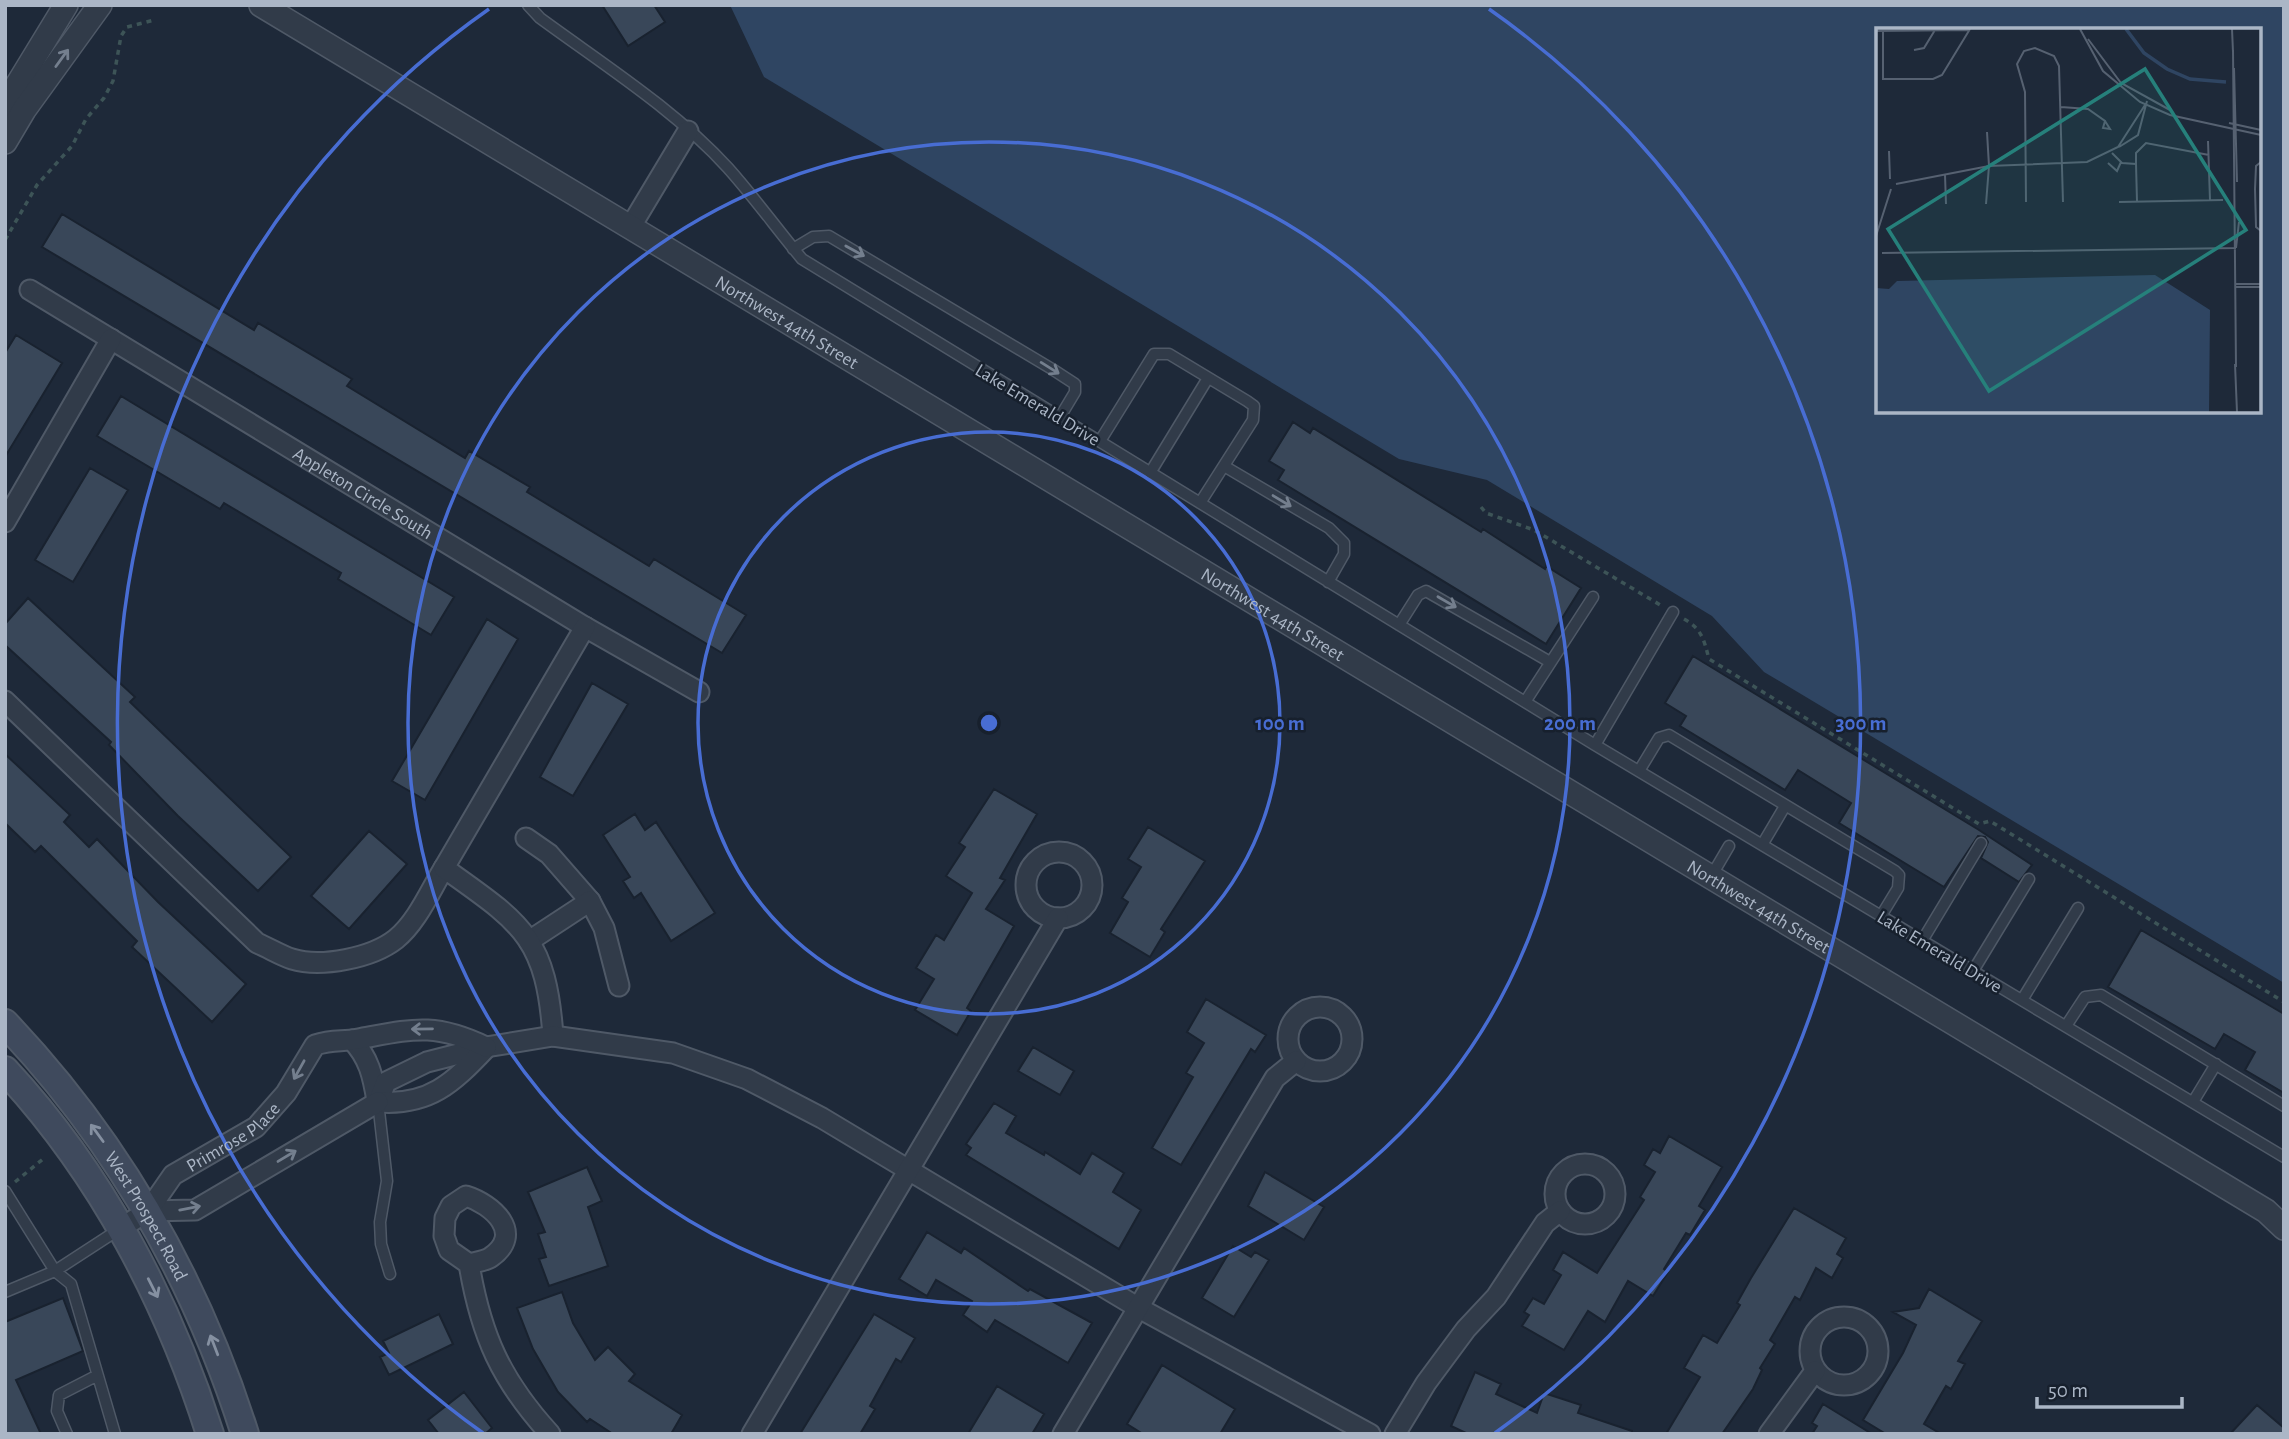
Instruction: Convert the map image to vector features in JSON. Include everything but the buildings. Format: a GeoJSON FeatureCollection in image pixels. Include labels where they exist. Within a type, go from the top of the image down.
{"type":"FeatureCollection","features":[{"type":"Feature","properties":{"kind":"main road","name":"West Prospect Road"},"geometry":{"type":"LineString","coordinates":[[5,1023],[91,1125],[148,1211],[200,1310],[244,1434]]}},
{"type":"Feature","properties":{"kind":"main road","name":"West Prospect Road"},"geometry":{"type":"LineString","coordinates":[[5,1070],[61,1139],[121,1228],[172,1329],[210,1434]]}},
{"type":"Feature","properties":{"kind":"street"},"geometry":{"type":"LineString","coordinates":[[5,104],[66,5]]}},
{"type":"Feature","properties":{"kind":"street"},"geometry":{"type":"LineString","coordinates":[[5,142],[24,110],[100,5]]}},
{"type":"Feature","properties":{"kind":"street","name":"Northwest 44th Street"},"geometry":{"type":"LineString","coordinates":[[261,5],[1712,875],[2266,1211],[2284,1227]]}},
{"type":"Feature","properties":{"kind":"street"},"geometry":{"type":"LineString","coordinates":[[631,226],[688,131]]}},
{"type":"Feature","properties":{"kind":"street","name":"Appleton Circle South"},"geometry":{"type":"LineString","coordinates":[[30,290],[585,627],[699,692]]}},
{"type":"Feature","properties":{"kind":"street"},"geometry":{"type":"LineString","coordinates":[[5,522],[111,339]]}},
{"type":"Feature","properties":{"kind":"street"},"geometry":{"type":"LineString","coordinates":[[5,701],[257,943],[293,960],[336,961],[367,955],[395,940],[411,922],[585,627]]}},
{"type":"Feature","properties":{"kind":"street"},"geometry":{"type":"LineString","coordinates":[[526,838],[549,854],[590,901],[604,928],[619,986]]}},
{"type":"Feature","properties":{"kind":"street"},"geometry":{"type":"LineString","coordinates":[[444,868],[496,905],[524,932],[543,967],[550,997],[553,1036]]}},
{"type":"Feature","properties":{"kind":"street"},"geometry":{"type":"LineString","coordinates":[[529,941],[590,901]]}},
{"type":"Feature","properties":{"kind":"street"},"geometry":{"type":"LineString","coordinates":[[752,1434],[1058,918]]}},
{"type":"Feature","properties":{"kind":"street","name":"Primrose Place"},"geometry":{"type":"LineString","coordinates":[[148,1211],[173,1175],[256,1127],[286,1093],[315,1045],[335,1038],[352,1040],[414,1028],[460,1035],[486,1047]]}},
{"type":"Feature","properties":{"kind":"street"},"geometry":{"type":"LineString","coordinates":[[378,1102],[386,1082],[398,1073],[427,1062],[486,1047],[553,1036],[673,1053],[747,1079],[822,1118],[1138,1307],[1370,1434]]}},
{"type":"Feature","properties":{"kind":"street"},"geometry":{"type":"LineString","coordinates":[[352,1040],[364,1053],[373,1074],[378,1102]]}},
{"type":"Feature","properties":{"kind":"street"},"geometry":{"type":"LineString","coordinates":[[121,1228],[148,1211],[195,1210],[378,1102],[394,1103],[429,1096],[455,1081],[486,1047]]}},
{"type":"Feature","properties":{"kind":"street"},"geometry":{"type":"LineString","coordinates":[[1063,1434],[1275,1078],[1296,1061]]}},
{"type":"Feature","properties":{"kind":"street"},"geometry":{"type":"LineString","coordinates":[[1395,1434],[1434,1372],[1466,1329],[1496,1297],[1545,1223],[1560,1211]]}},
{"type":"Feature","properties":{"kind":"street"},"geometry":{"type":"LineString","coordinates":[[469,1264],[474,1297],[493,1356],[527,1408],[550,1434]]}},
{"type":"Feature","properties":{"kind":"street"},"geometry":{"type":"LineString","coordinates":[[1769,1434],[1815,1371]]}},
{"type":"Feature","properties":{"kind":"lane","name":"Lake Emerald Drive"},"geometry":{"type":"LineString","coordinates":[[528,5],[540,18],[643,93],[727,167],[802,259],[1595,745],[2284,1157]]}},
{"type":"Feature","properties":{"kind":"lane"},"geometry":{"type":"LineString","coordinates":[[793,249],[813,237],[829,236],[1052,369],[1075,384],[1075,391],[1060,417]]}},
{"type":"Feature","properties":{"kind":"lane"},"geometry":{"type":"LineString","coordinates":[[1100,442],[1154,354],[1169,354],[1247,401],[1255,412],[1200,503]]}},
{"type":"Feature","properties":{"kind":"lane"},"geometry":{"type":"LineString","coordinates":[[1150,473],[1208,378]]}},
{"type":"Feature","properties":{"kind":"lane"},"geometry":{"type":"LineString","coordinates":[[1224,466],[1329,528],[1344,543],[1344,554],[1328,582]]}},
{"type":"Feature","properties":{"kind":"lane"},"geometry":{"type":"LineString","coordinates":[[1399,625],[1418,595],[1426,591],[1550,662]]}},
{"type":"Feature","properties":{"kind":"lane"},"geometry":{"type":"LineString","coordinates":[[1525,702],[1593,597]]}},
{"type":"Feature","properties":{"kind":"lane"},"geometry":{"type":"LineString","coordinates":[[1595,745],[1673,612]]}},
{"type":"Feature","properties":{"kind":"lane"},"geometry":{"type":"LineString","coordinates":[[1639,771],[1659,738],[1669,735],[1899,875],[1898,888],[1881,916]]}},
{"type":"Feature","properties":{"kind":"lane"},"geometry":{"type":"LineString","coordinates":[[1762,845],[1785,806]]}},
{"type":"Feature","properties":{"kind":"lane"},"geometry":{"type":"LineString","coordinates":[[1922,941],[1981,843]]}},
{"type":"Feature","properties":{"kind":"lane"},"geometry":{"type":"LineString","coordinates":[[1712,875],[1729,846]]}},
{"type":"Feature","properties":{"kind":"lane"},"geometry":{"type":"LineString","coordinates":[[1973,971],[2029,879]]}},
{"type":"Feature","properties":{"kind":"lane"},"geometry":{"type":"LineString","coordinates":[[2022,1000],[2078,908]]}},
{"type":"Feature","properties":{"kind":"lane"},"geometry":{"type":"LineString","coordinates":[[2066,1026],[2085,998],[2102,995],[2284,1106]]}},
{"type":"Feature","properties":{"kind":"lane"},"geometry":{"type":"LineString","coordinates":[[2193,1102],[2216,1064]]}},
{"type":"Feature","properties":{"kind":"lane"},"geometry":{"type":"LineString","coordinates":[[378,1102],[387,1181],[380,1222],[382,1244],[390,1274]]}},
{"type":"Feature","properties":{"kind":"lane"},"geometry":{"type":"LineString","coordinates":[[5,1191],[55,1271],[71,1284],[95,1359],[96,1376],[114,1434]]}},
{"type":"Feature","properties":{"kind":"lane"},"geometry":{"type":"LineString","coordinates":[[5,1292],[55,1271],[121,1228]]}},
{"type":"Feature","properties":{"kind":"lane"},"geometry":{"type":"LineString","coordinates":[[66,1434],[57,1410],[60,1395],[96,1376]]}},
{"type":"Feature","properties":{"kind":"path"},"geometry":{"type":"LineString","coordinates":[[5,240],[37,185],[72,146],[86,119],[104,97],[113,81],[121,36],[127,27],[153,20]]}},
{"type":"Feature","properties":{"kind":"path"},"geometry":{"type":"LineString","coordinates":[[1481,507],[1486,513],[1534,530],[1697,626],[1709,659],[1979,824],[1990,821],[2284,1002]]}},
{"type":"Feature","properties":{"kind":"path"},"geometry":{"type":"LineString","coordinates":[[13,1183],[44,1159]]}},
{"type":"Feature","properties":{"kind":"water"},"geometry":{"type":"Polygon","coordinates":[[[730,5],[2284,5],[2284,983],[1764,672],[1712,616],[1487,480],[1399,459],[764,77],[730,5]]]}}]}
